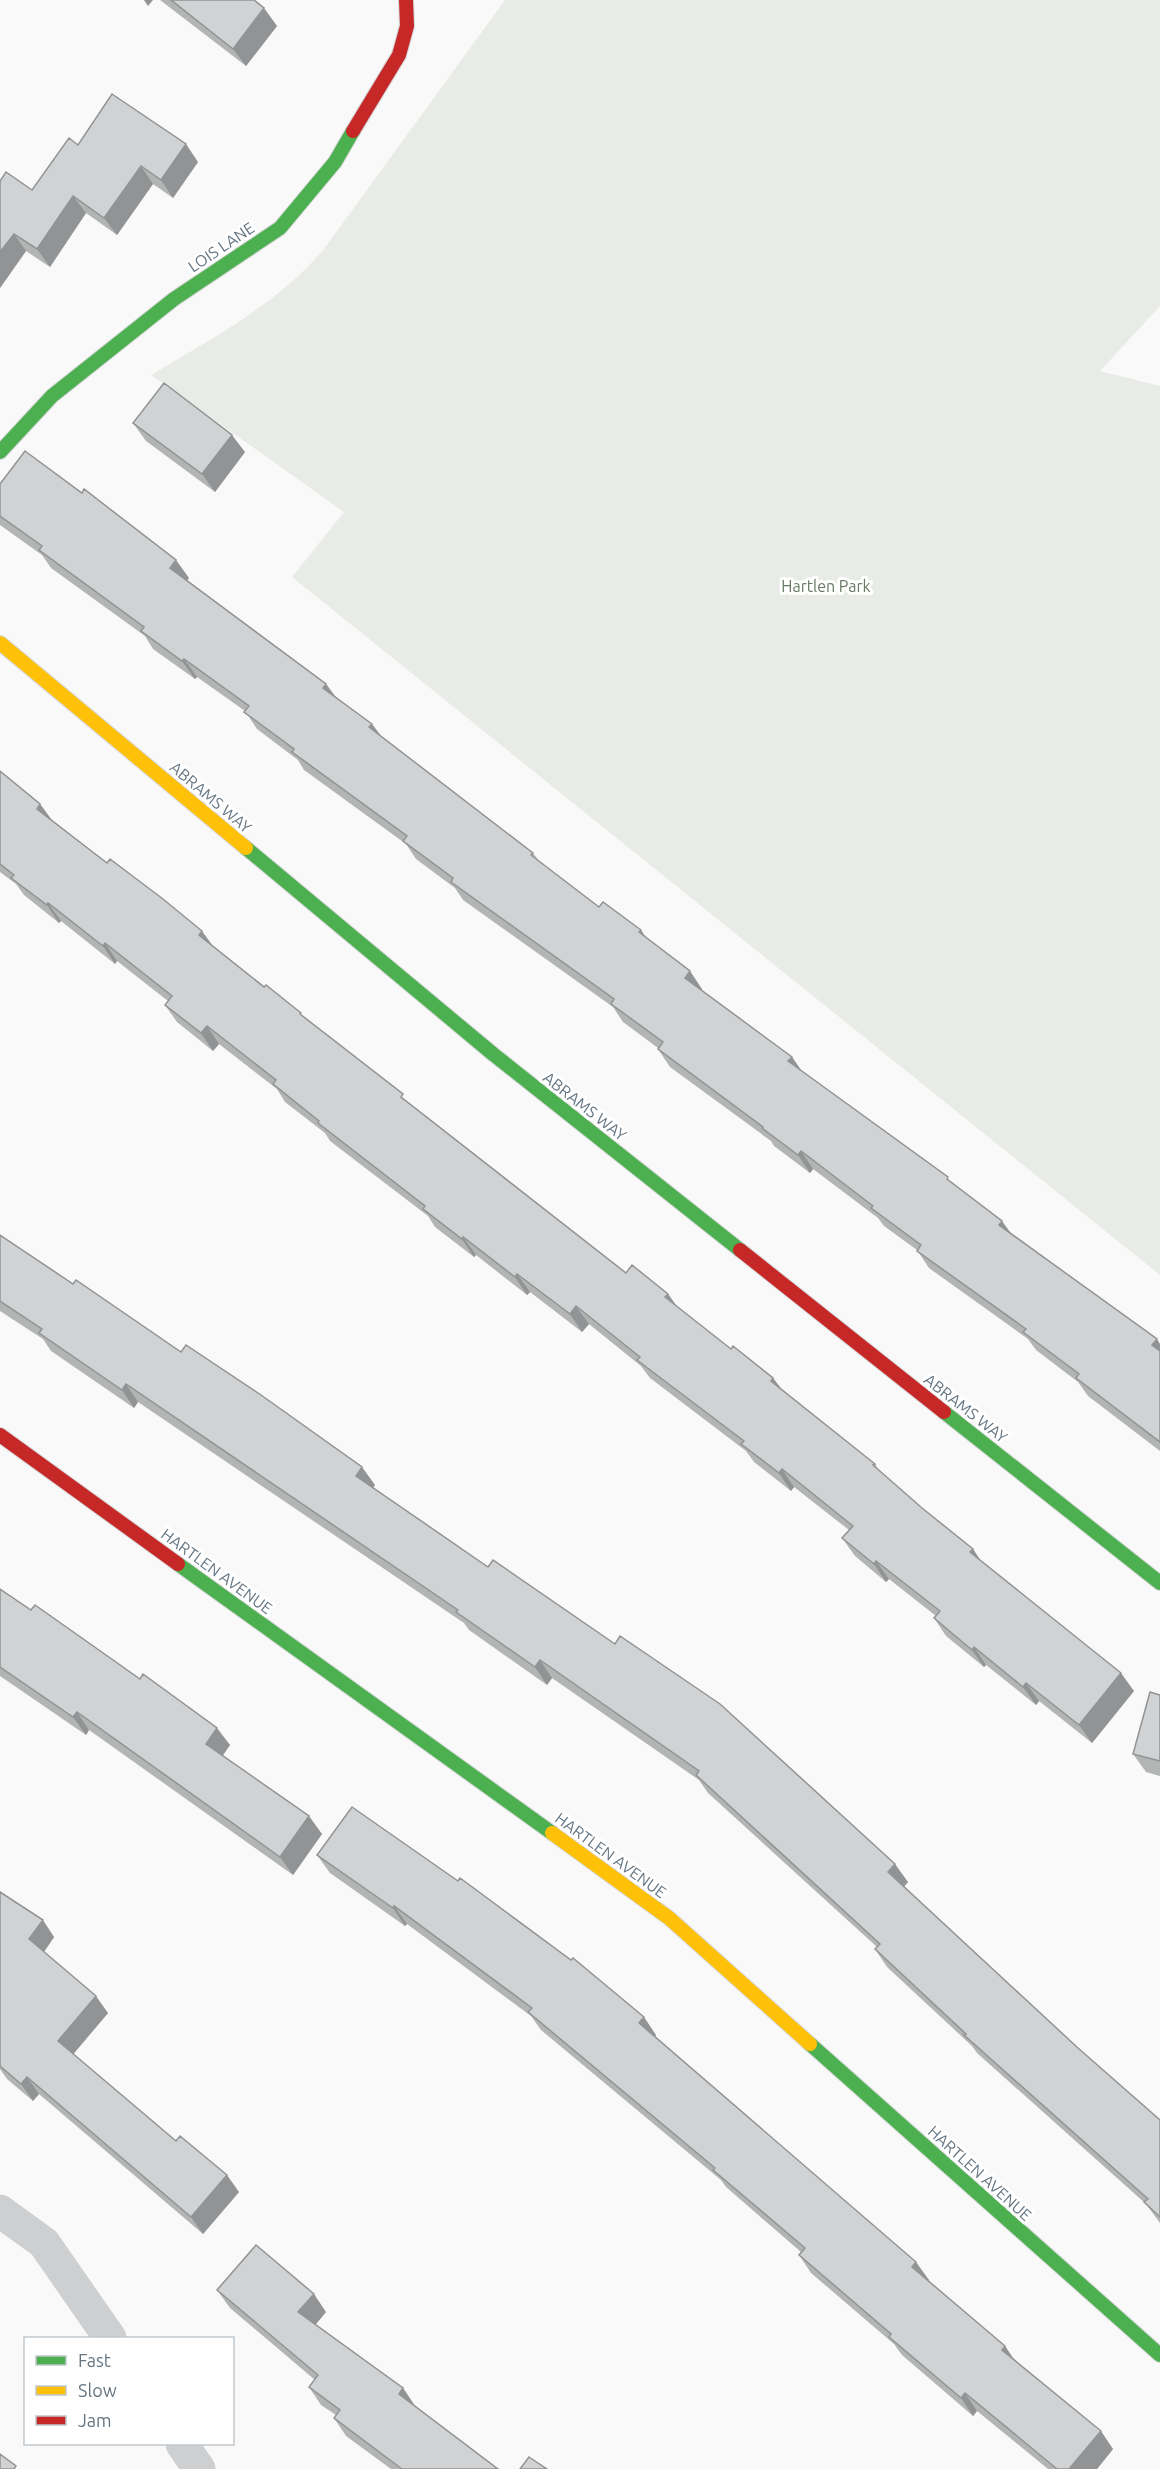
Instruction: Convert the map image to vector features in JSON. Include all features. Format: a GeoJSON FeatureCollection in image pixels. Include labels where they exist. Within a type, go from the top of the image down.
{"type":"FeatureCollection","features":[{"type":"Feature","properties":{"kind":"street","name":"LOIS LANE"},"geometry":{"type":"LineString","coordinates":[[0,452],[52,396],[174,298],[280,228],[335,162],[399,55],[407,26],[405,0]]}},
{"type":"Feature","properties":{"kind":"street","name":"ABRAMS WAY"},"geometry":{"type":"LineString","coordinates":[[0,643],[493,1054],[1160,1583]]}},
{"type":"Feature","properties":{"kind":"street","name":"HARTLEN AVENUE"},"geometry":{"type":"LineString","coordinates":[[0,1435],[669,1918],[1160,2355]]}},
{"type":"Feature","properties":{"kind":"street"},"geometry":{"type":"LineString","coordinates":[[0,2211],[44,2243],[109,2337]]}},
{"type":"Feature","properties":{"kind":"street"},"geometry":{"type":"LineString","coordinates":[[183,2445],[199,2469]]}},
{"type":"Feature","properties":{"kind":"green space","name":"Hartlen Park"},"geometry":{"type":"Polygon","coordinates":[[[505,0],[1160,0],[1160,306],[1100,371],[1160,386],[1160,1275],[292,577],[344,512],[151,375],[264,304],[305,269],[324,249],[505,0]]]}},
{"type":"Feature","properties":{"kind":"building"},"geometry":{"type":"Polygon","coordinates":[[[171,0],[254,0],[264,8],[233,49],[171,0]]]}},
{"type":"Feature","properties":{"kind":"building"},"geometry":{"type":"Polygon","coordinates":[[[112,94],[186,144],[161,180],[141,166],[104,218],[73,196],[37,249],[14,234],[0,252],[0,181],[6,172],[32,190],[69,138],[78,145],[112,94]]]}},
{"type":"Feature","properties":{"kind":"building"},"geometry":{"type":"Polygon","coordinates":[[[164,383],[232,435],[202,474],[133,423],[164,383]]]}},
{"type":"Feature","properties":{"kind":"building"},"geometry":{"type":"Polygon","coordinates":[[[25,451],[82,493],[84,489],[176,560],[170,568],[326,684],[323,688],[372,724],[369,727],[533,853],[531,855],[599,907],[603,902],[641,930],[639,932],[690,971],[685,978],[792,1057],[788,1061],[948,1177],[947,1179],[1002,1221],[999,1225],[1157,1339],[1152,1345],[1160,1351],[1160,1442],[1076,1378],[1079,1374],[1023,1332],[1026,1329],[917,1251],[921,1245],[871,1208],[873,1206],[801,1151],[798,1155],[658,1049],[663,1042],[611,1004],[614,999],[451,882],[453,878],[403,841],[407,836],[292,752],[294,749],[244,712],[249,706],[141,631],[144,627],[39,550],[42,546],[0,516],[0,484],[25,451]]]}},
{"type":"Feature","properties":{"kind":"building"},"geometry":{"type":"Polygon","coordinates":[[[0,771],[40,804],[37,809],[107,863],[110,859],[163,899],[202,931],[199,935],[403,1094],[401,1097],[626,1273],[632,1265],[668,1294],[665,1297],[731,1349],[733,1346],[773,1378],[771,1381],[875,1464],[873,1465],[922,1508],[973,1549],[970,1552],[1121,1673],[1079,1725],[1026,1683],[1023,1687],[974,1647],[972,1650],[934,1618],[940,1611],[876,1561],[874,1564],[842,1538],[853,1526],[782,1469],[779,1473],[741,1444],[744,1441],[637,1360],[640,1357],[576,1306],[570,1314],[517,1274],[515,1277],[463,1237],[462,1239],[423,1209],[425,1206],[318,1123],[319,1121],[273,1084],[276,1080],[207,1026],[201,1033],[165,1005],[172,996],[105,943],[103,946],[48,903],[47,905],[11,878],[14,875],[0,864],[0,771]]]}},
{"type":"Feature","properties":{"kind":"building"},"geometry":{"type":"Polygon","coordinates":[[[0,1235],[73,1284],[76,1280],[181,1352],[186,1345],[261,1395],[362,1467],[356,1476],[488,1567],[493,1560],[615,1644],[620,1636],[720,1704],[895,1864],[888,1872],[1078,2048],[1160,2120],[1160,2217],[1144,2202],[1148,2199],[964,2035],[966,2034],[875,1949],[880,1944],[696,1775],[699,1771],[540,1660],[535,1667],[456,1612],[458,1610],[126,1384],[122,1390],[39,1333],[42,1329],[0,1301],[0,1235]]]}},
{"type":"Feature","properties":{"kind":"building"},"geometry":{"type":"Polygon","coordinates":[[[0,1589],[31,1610],[35,1605],[140,1679],[143,1674],[217,1728],[206,1744],[309,1816],[280,1857],[77,1712],[73,1717],[0,1667],[0,1589]]]}},
{"type":"Feature","properties":{"kind":"building"},"geometry":{"type":"Polygon","coordinates":[[[1150,1692],[1160,1695],[1160,1761],[1133,1754],[1150,1692]]]}},
{"type":"Feature","properties":{"kind":"building"},"geometry":{"type":"Polygon","coordinates":[[[352,1807],[458,1881],[460,1878],[571,1960],[573,1958],[644,2017],[639,2023],[916,2262],[912,2267],[1005,2346],[1002,2350],[1101,2431],[1069,2469],[1057,2469],[965,2393],[961,2398],[889,2337],[891,2334],[799,2255],[805,2248],[713,2170],[715,2168],[528,2012],[532,2008],[394,1906],[393,1908],[317,1855],[352,1807]]]}},
{"type":"Feature","properties":{"kind":"building"},"geometry":{"type":"Polygon","coordinates":[[[0,1892],[43,1920],[29,1939],[96,1996],[58,2041],[176,2141],[180,2136],[227,2175],[191,2217],[27,2077],[21,2084],[0,2066],[0,1892]]]}},
{"type":"Feature","properties":{"kind":"building"},"geometry":{"type":"Polygon","coordinates":[[[256,2245],[314,2294],[298,2312],[403,2388],[399,2394],[498,2469],[402,2469],[334,2418],[340,2410],[309,2387],[318,2375],[217,2290],[256,2245]]]}},
{"type":"Feature","properties":{"kind":"building"},"geometry":{"type":"Polygon","coordinates":[[[0,2454],[16,2466],[14,2469],[0,2469],[0,2454]]]}},
{"type":"Feature","properties":{"kind":"building"},"geometry":{"type":"Polygon","coordinates":[[[529,2457],[547,2469],[520,2469],[529,2457]]]}},
{"type":"Feature","properties":{"kind":"traffic: fast"},"geometry":{"type":"LineString","coordinates":[[0,452],[52,396],[174,299],[280,228],[335,162],[353,131]]}},
{"type":"Feature","properties":{"kind":"traffic: fast"},"geometry":{"type":"LineString","coordinates":[[246,848],[493,1054],[740,1250]]}},
{"type":"Feature","properties":{"kind":"traffic: fast"},"geometry":{"type":"LineString","coordinates":[[944,1412],[1160,1583]]}},
{"type":"Feature","properties":{"kind":"traffic: fast"},"geometry":{"type":"LineString","coordinates":[[178,1564],[552,1833]]}},
{"type":"Feature","properties":{"kind":"traffic: fast"},"geometry":{"type":"LineString","coordinates":[[810,2044],[1160,2355]]}},
{"type":"Feature","properties":{"kind":"traffic: slow"},"geometry":{"type":"LineString","coordinates":[[0,643],[246,848]]}},
{"type":"Feature","properties":{"kind":"traffic: slow"},"geometry":{"type":"LineString","coordinates":[[552,1833],[669,1918],[810,2044]]}},
{"type":"Feature","properties":{"kind":"traffic: jam"},"geometry":{"type":"LineString","coordinates":[[353,131],[399,55],[407,26],[406,0]]}},
{"type":"Feature","properties":{"kind":"traffic: jam"},"geometry":{"type":"LineString","coordinates":[[740,1250],[944,1412]]}},
{"type":"Feature","properties":{"kind":"traffic: jam"},"geometry":{"type":"LineString","coordinates":[[0,1435],[178,1564]]}}]}
